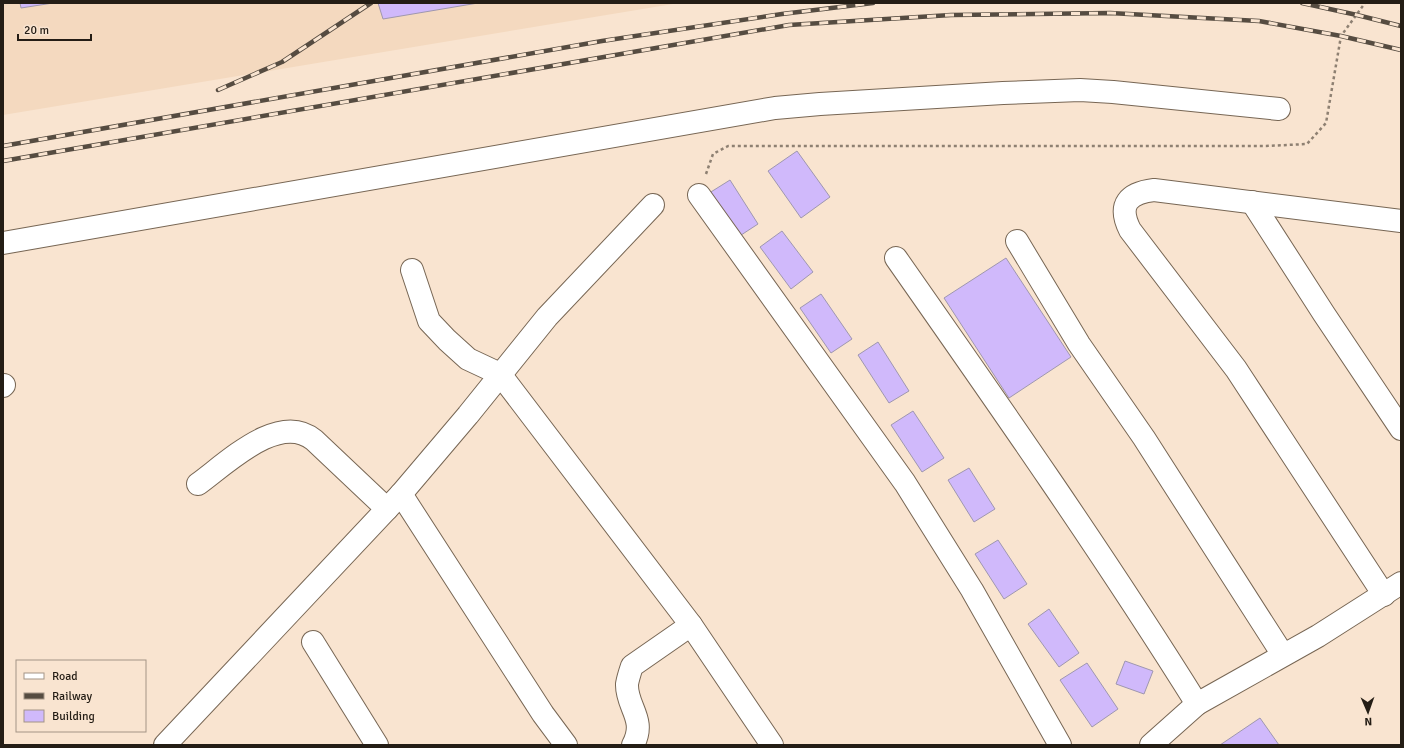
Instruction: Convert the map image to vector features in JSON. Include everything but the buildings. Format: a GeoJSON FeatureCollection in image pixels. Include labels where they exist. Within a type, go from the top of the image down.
{"type":"FeatureCollection","features":[{"type":"Feature","properties":{"kind":"street"},"geometry":{"type":"LineString","coordinates":[[3,243],[775,108],[1003,92],[1080,90],[1279,109]]}},
{"type":"Feature","properties":{"kind":"street"},"geometry":{"type":"LineString","coordinates":[[1151,745],[1197,704],[1272,663],[1393,589],[1236,370],[1130,230],[1126,222],[1124,212],[1127,204],[1132,196],[1142,192],[1154,190],[1401,221]]}},
{"type":"Feature","properties":{"kind":"street"},"geometry":{"type":"LineString","coordinates":[[699,196],[905,483],[972,590],[1060,745]]}},
{"type":"Feature","properties":{"kind":"street"},"geometry":{"type":"LineString","coordinates":[[1252,202],[1324,314],[1401,429]]}},
{"type":"Feature","properties":{"kind":"street"},"geometry":{"type":"LineString","coordinates":[[173,742],[394,502],[468,415],[547,316],[653,205]]}},
{"type":"Feature","properties":{"kind":"street"},"geometry":{"type":"LineString","coordinates":[[1017,241],[1079,344],[1144,438],[1284,655]]}},
{"type":"Feature","properties":{"kind":"street"},"geometry":{"type":"LineString","coordinates":[[896,258],[999,405],[1134,604],[1197,704]]}},
{"type":"Feature","properties":{"kind":"street"},"geometry":{"type":"LineString","coordinates":[[412,270],[429,321],[446,340],[468,359],[500,374],[691,625],[772,745]]}},
{"type":"Feature","properties":{"kind":"street"},"geometry":{"type":"LineString","coordinates":[[198,484],[247,448],[267,436],[283,431],[296,431],[307,434],[394,502],[566,745]]}},
{"type":"Feature","properties":{"kind":"street"},"geometry":{"type":"LineString","coordinates":[[633,745],[637,738],[639,726],[627,686],[629,673],[632,666],[691,625]]}},
{"type":"Feature","properties":{"kind":"street"},"geometry":{"type":"LineString","coordinates":[[313,642],[377,745]]}},
{"type":"Feature","properties":{"kind":"path"},"geometry":{"type":"LineString","coordinates":[[699,196],[713,154],[728,146],[1266,146],[1307,144],[1326,123],[1341,36],[1365,3]]}},
{"type":"Feature","properties":{"kind":"shaded area"},"geometry":{"type":"Polygon","coordinates":[[[3,3],[679,3],[3,115],[3,3]]]}},
{"type":"Feature","properties":{"kind":"railway"},"geometry":{"type":"LineString","coordinates":[[218,90],[282,62],[371,3]]}},
{"type":"Feature","properties":{"kind":"railway"},"geometry":{"type":"LineString","coordinates":[[3,146],[602,41],[782,14],[873,3]]}},
{"type":"Feature","properties":{"kind":"railway"},"geometry":{"type":"LineString","coordinates":[[1302,3],[1401,26]]}},
{"type":"Feature","properties":{"kind":"railway"},"geometry":{"type":"LineString","coordinates":[[3,161],[789,25],[951,15],[1110,13],[1259,21],[1341,36],[1401,50]]}}]}
